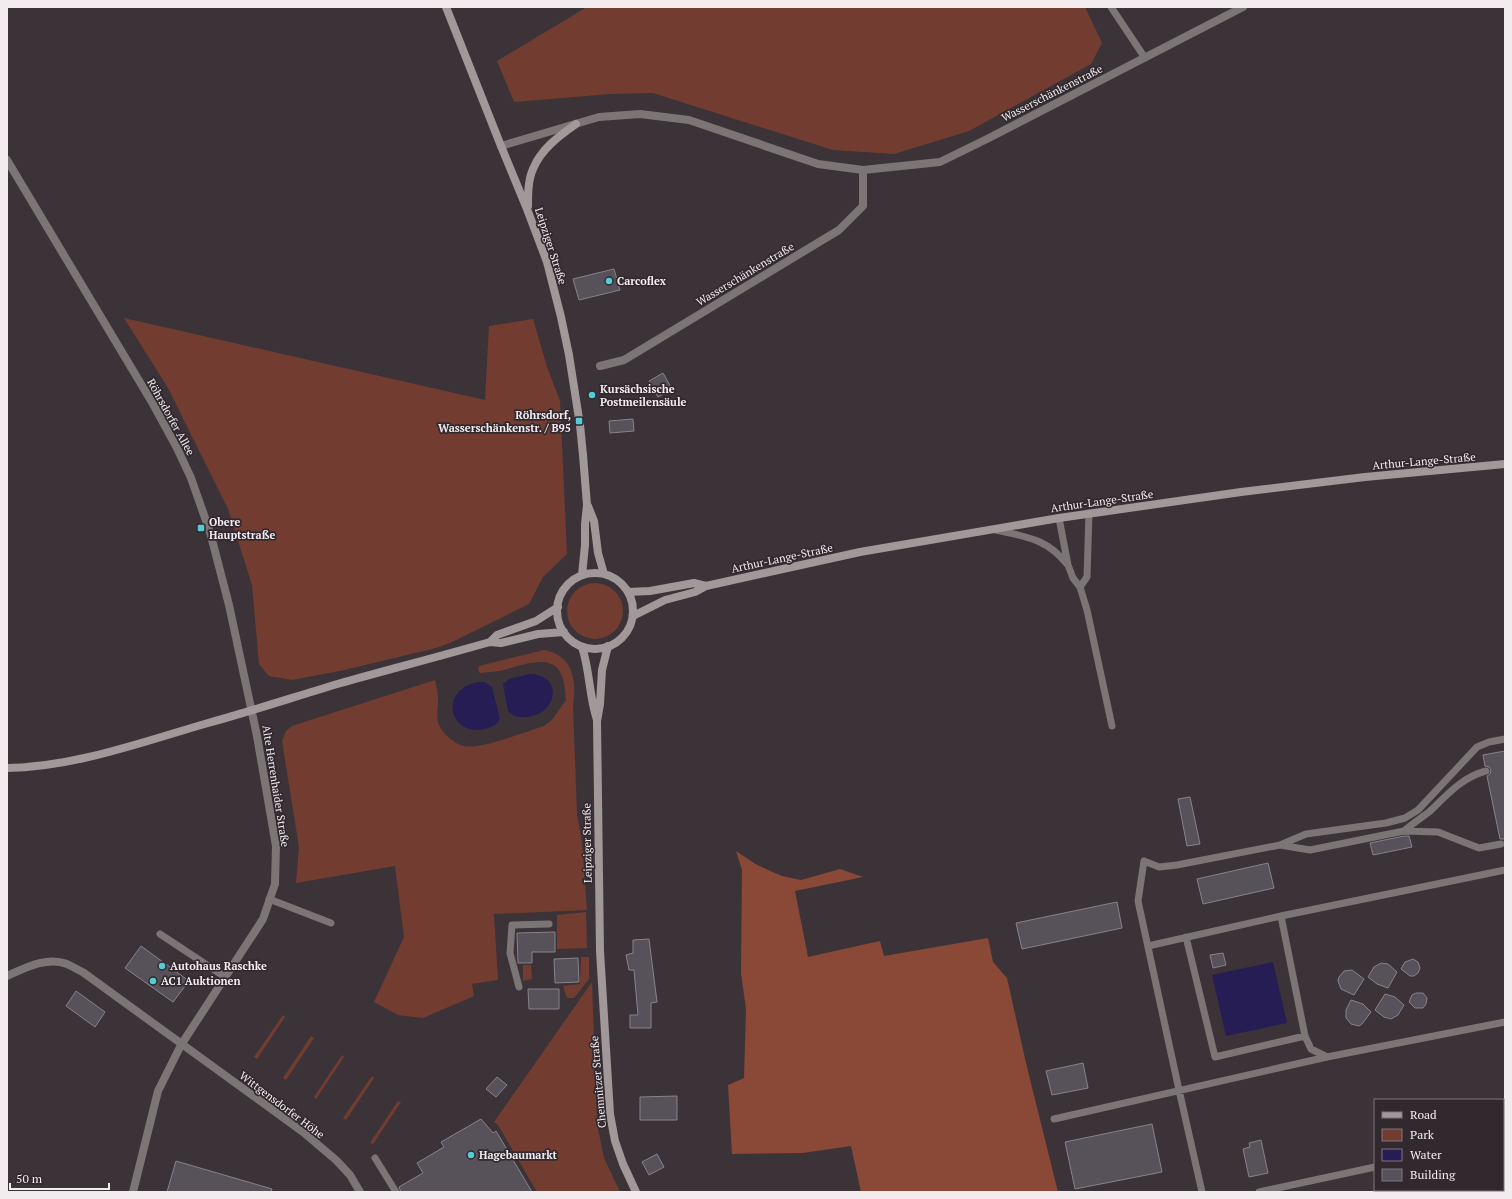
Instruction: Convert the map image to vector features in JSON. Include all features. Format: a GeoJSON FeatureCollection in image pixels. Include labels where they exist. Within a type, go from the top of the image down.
{"type":"FeatureCollection","features":[{"type":"Feature","properties":{"kind":"main road","name":"Leipziger Straße"},"geometry":{"type":"LineString","coordinates":[[446,7],[547,262],[569,355],[580,425],[587,505],[582,575]]}},
{"type":"Feature","properties":{"kind":"main road"},"geometry":{"type":"LineString","coordinates":[[527,209],[531,176],[540,155],[576,124]]}},
{"type":"Feature","properties":{"kind":"main road","name":"Arthur-Lange-Straße"},"geometry":{"type":"LineString","coordinates":[[632,616],[665,600],[695,592],[706,586],[860,552],[1089,513],[1241,492],[1342,480],[1505,464]]}},
{"type":"Feature","properties":{"kind":"main road","name":"Leipziger Straße"},"geometry":{"type":"LineString","coordinates":[[587,505],[594,521],[598,554],[604,574]]}},
{"type":"Feature","properties":{"kind":"main road"},"geometry":{"type":"LineString","coordinates":[[594,573],[604,574],[614,578],[628,592],[632,603],[630,625],[624,635],[616,643],[594,649],[582,647],[572,641],[564,632],[559,621],[559,599],[564,589],[572,581],[582,575],[594,573]]}},
{"type":"Feature","properties":{"kind":"main road","name":"Arthur-Lange-Straße"},"geometry":{"type":"LineString","coordinates":[[628,592],[650,591],[694,584],[706,586]]}},
{"type":"Feature","properties":{"kind":"main road"},"geometry":{"type":"LineString","coordinates":[[490,642],[497,635],[536,621],[558,607]]}},
{"type":"Feature","properties":{"kind":"main road"},"geometry":{"type":"LineString","coordinates":[[7,768],[57,764],[103,753],[251,711],[342,683],[490,642],[502,642],[538,634],[564,632]]}},
{"type":"Feature","properties":{"kind":"main road","name":"Leipziger Straße"},"geometry":{"type":"LineString","coordinates":[[601,965],[597,721],[600,704],[602,670],[608,646]]}},
{"type":"Feature","properties":{"kind":"main road","name":"Leipziger Straße"},"geometry":{"type":"LineString","coordinates":[[582,647],[589,670],[591,704],[597,721]]}},
{"type":"Feature","properties":{"kind":"main road","name":"Chemnitzer Straße"},"geometry":{"type":"LineString","coordinates":[[601,965],[610,1114],[615,1141],[636,1192]]}},
{"type":"Feature","properties":{"kind":"street","name":"Wasserschänkenstraße"},"geometry":{"type":"LineString","coordinates":[[501,146],[599,117],[640,114],[689,120],[818,164],[863,170],[940,162],[1243,7]]}},
{"type":"Feature","properties":{"kind":"street","name":"Röhrsdorfer Allee"},"geometry":{"type":"LineString","coordinates":[[7,160],[153,404],[177,448],[191,478],[210,532],[229,605],[251,711]]}},
{"type":"Feature","properties":{"kind":"street","name":"Wasserschänkenstraße"},"geometry":{"type":"LineString","coordinates":[[600,366],[624,360],[839,230],[863,206],[863,170]]}},
{"type":"Feature","properties":{"kind":"street","name":"Alte Herrenhaider Straße"},"geometry":{"type":"LineString","coordinates":[[133,1192],[158,1091],[181,1044],[263,919],[275,884],[276,846],[251,711]]}},
{"type":"Feature","properties":{"kind":"street"},"geometry":{"type":"LineString","coordinates":[[7,976],[32,965],[48,962],[66,964],[84,973],[181,1044]]}},
{"type":"Feature","properties":{"kind":"street","name":"Wittgensdorfer Höhe"},"geometry":{"type":"LineString","coordinates":[[181,1044],[303,1132],[336,1160],[350,1175],[360,1192]]}},
{"type":"Feature","properties":{"kind":"lane"},"geometry":{"type":"LineString","coordinates":[[1112,7],[1145,58]]}},
{"type":"Feature","properties":{"kind":"lane"},"geometry":{"type":"LineString","coordinates":[[1080,587],[1087,576],[1089,513]]}},
{"type":"Feature","properties":{"kind":"lane"},"geometry":{"type":"LineString","coordinates":[[1059,518],[1068,565],[1073,578],[1080,587],[1087,610],[1112,726]]}},
{"type":"Feature","properties":{"kind":"lane"},"geometry":{"type":"LineString","coordinates":[[993,529],[1042,542],[1058,553],[1068,565]]}},
{"type":"Feature","properties":{"kind":"lane"},"geometry":{"type":"LineString","coordinates":[[1202,1192],[1138,901],[1144,861],[1159,867],[1177,866],[1280,845],[1306,834],[1405,818],[1418,810],[1478,747],[1489,742],[1505,739]]}},
{"type":"Feature","properties":{"kind":"lane"},"geometry":{"type":"LineString","coordinates":[[1404,831],[1428,812],[1456,786],[1479,773],[1486,771]]}},
{"type":"Feature","properties":{"kind":"lane"},"geometry":{"type":"LineString","coordinates":[[1280,845],[1310,850],[1404,831],[1438,832],[1479,848],[1501,844]]}},
{"type":"Feature","properties":{"kind":"lane"},"geometry":{"type":"LineString","coordinates":[[1148,946],[1281,916],[1505,870]]}},
{"type":"Feature","properties":{"kind":"lane"},"geometry":{"type":"LineString","coordinates":[[270,899],[331,923]]}},
{"type":"Feature","properties":{"kind":"lane"},"geometry":{"type":"LineString","coordinates":[[1281,916],[1305,1036],[1311,1049],[1327,1058]]}},
{"type":"Feature","properties":{"kind":"lane"},"geometry":{"type":"LineString","coordinates":[[519,987],[510,953],[512,925],[549,924]]}},
{"type":"Feature","properties":{"kind":"lane"},"geometry":{"type":"LineString","coordinates":[[160,934],[225,977]]}},
{"type":"Feature","properties":{"kind":"lane"},"geometry":{"type":"LineString","coordinates":[[1186,937],[1215,1057],[1305,1036]]}},
{"type":"Feature","properties":{"kind":"lane"},"geometry":{"type":"LineString","coordinates":[[1054,1119],[1327,1058],[1505,1022]]}},
{"type":"Feature","properties":{"kind":"lane"},"geometry":{"type":"LineString","coordinates":[[375,1158],[396,1192]]}},
{"type":"Feature","properties":{"kind":"lane"},"geometry":{"type":"LineString","coordinates":[[1259,1192],[1374,1167]]}},
{"type":"Feature","properties":{"kind":"green space"},"geometry":{"type":"Polygon","coordinates":[[[587,7],[1085,7],[1102,43],[1091,64],[969,131],[894,154],[833,150],[653,93],[610,94],[514,102],[497,61],[587,7]]]}},
{"type":"Feature","properties":{"kind":"green space"},"geometry":{"type":"Polygon","coordinates":[[[124,318],[485,400],[489,326],[533,319],[547,367],[560,401],[567,554],[543,577],[529,604],[450,643],[436,648],[344,670],[292,680],[269,676],[259,664],[252,585],[228,509],[168,388],[124,318]]]}},
{"type":"Feature","properties":{"kind":"green space"},"geometry":{"type":"Polygon","coordinates":[[[590,583],[600,583],[615,591],[621,600],[623,611],[621,622],[615,631],[600,639],[590,639],[579,634],[572,627],[567,616],[567,606],[572,595],[579,588],[590,583]]]}},
{"type":"Feature","properties":{"kind":"green space"},"geometry":{"type":"Polygon","coordinates":[[[544,650],[554,653],[567,663],[571,670],[573,679],[577,815],[582,842],[587,910],[494,914],[498,980],[472,984],[474,996],[423,1018],[398,1015],[374,1002],[404,937],[395,866],[296,883],[299,847],[282,741],[286,731],[292,726],[435,680],[438,696],[438,721],[443,732],[456,743],[464,746],[492,743],[544,726],[552,720],[566,700],[563,678],[555,666],[541,662],[499,671],[480,673],[478,670],[479,666],[544,650]]]}},
{"type":"Feature","properties":{"kind":"green space"},"geometry":{"type":"Polygon","coordinates":[[[586,912],[587,948],[557,949],[557,915],[586,912]]]}},
{"type":"Feature","properties":{"kind":"green space"},"geometry":{"type":"Polygon","coordinates":[[[581,957],[589,957],[589,979],[574,998],[567,998],[563,986],[580,984],[581,957]]]}},
{"type":"Feature","properties":{"kind":"green space"},"geometry":{"type":"Polygon","coordinates":[[[523,965],[531,965],[532,979],[523,981],[523,965]]]}},
{"type":"Feature","properties":{"kind":"green space"},"geometry":{"type":"Polygon","coordinates":[[[592,982],[597,1124],[604,1158],[620,1192],[537,1192],[498,1125],[494,1122],[592,982]]]}},
{"type":"Feature","properties":{"kind":"green space"},"geometry":{"type":"Polygon","coordinates":[[[283,1015],[285,1017],[257,1059],[254,1057],[283,1015]]]}},
{"type":"Feature","properties":{"kind":"green space"},"geometry":{"type":"Polygon","coordinates":[[[311,1036],[314,1038],[286,1080],[283,1078],[311,1036]]]}},
{"type":"Feature","properties":{"kind":"green space"},"geometry":{"type":"Polygon","coordinates":[[[342,1055],[344,1057],[316,1099],[314,1097],[342,1055]]]}},
{"type":"Feature","properties":{"kind":"green space"},"geometry":{"type":"Polygon","coordinates":[[[372,1076],[374,1078],[346,1120],[343,1118],[372,1076]]]}},
{"type":"Feature","properties":{"kind":"green space"},"geometry":{"type":"Polygon","coordinates":[[[398,1101],[401,1102],[373,1144],[370,1143],[398,1101]]]}},
{"type":"Feature","properties":{"kind":"shaded area"},"geometry":{"type":"Polygon","coordinates":[[[736,851],[757,865],[782,876],[801,880],[840,869],[863,877],[795,891],[808,957],[880,941],[884,956],[988,938],[993,962],[1007,978],[1026,1063],[1058,1192],[861,1192],[851,1146],[803,1153],[732,1154],[728,1085],[744,1078],[746,1009],[741,973],[742,870],[736,851]]]}},
{"type":"Feature","properties":{"kind":"water"},"geometry":{"type":"Polygon","coordinates":[[[530,674],[541,676],[548,681],[552,688],[553,696],[550,703],[544,710],[536,715],[522,717],[515,716],[508,711],[503,684],[509,679],[530,674]]]}},
{"type":"Feature","properties":{"kind":"water"},"geometry":{"type":"Polygon","coordinates":[[[478,682],[485,682],[492,687],[500,719],[496,724],[488,728],[475,730],[465,727],[458,721],[453,713],[453,704],[457,695],[465,687],[478,682]]]}},
{"type":"Feature","properties":{"kind":"water"},"geometry":{"type":"Polygon","coordinates":[[[1273,962],[1287,1023],[1226,1036],[1212,975],[1273,962]]]}},
{"type":"Feature","properties":{"kind":"building"},"geometry":{"type":"Polygon","coordinates":[[[614,269],[620,290],[579,300],[573,279],[614,269]]]}},
{"type":"Feature","properties":{"kind":"building"},"geometry":{"type":"Polygon","coordinates":[[[663,373],[672,389],[658,397],[649,381],[663,373]]]}},
{"type":"Feature","properties":{"kind":"building"},"geometry":{"type":"Polygon","coordinates":[[[633,419],[634,431],[610,433],[609,421],[633,419]]]}},
{"type":"Feature","properties":{"kind":"building"},"geometry":{"type":"Polygon","coordinates":[[[1505,751],[1505,839],[1500,839],[1487,776],[1490,774],[1491,770],[1489,767],[1485,766],[1483,755],[1505,751]]]}},
{"type":"Feature","properties":{"kind":"building"},"geometry":{"type":"Polygon","coordinates":[[[1190,797],[1200,844],[1187,846],[1178,799],[1190,797]]]}},
{"type":"Feature","properties":{"kind":"building"},"geometry":{"type":"Polygon","coordinates":[[[1409,836],[1412,847],[1373,855],[1370,843],[1409,836]]]}},
{"type":"Feature","properties":{"kind":"building"},"geometry":{"type":"Polygon","coordinates":[[[1268,863],[1274,888],[1203,904],[1197,879],[1268,863]]]}},
{"type":"Feature","properties":{"kind":"building"},"geometry":{"type":"Polygon","coordinates":[[[1117,902],[1122,928],[1022,949],[1016,923],[1117,902]]]}},
{"type":"Feature","properties":{"kind":"building"},"geometry":{"type":"Polygon","coordinates":[[[555,932],[555,952],[532,952],[532,963],[518,963],[517,933],[555,932]]]}},
{"type":"Feature","properties":{"kind":"building"},"geometry":{"type":"Polygon","coordinates":[[[649,939],[657,1002],[651,1003],[651,1028],[630,1028],[630,1015],[638,1015],[634,970],[629,970],[626,955],[633,953],[633,940],[649,939]]]}},
{"type":"Feature","properties":{"kind":"building"},"geometry":{"type":"Polygon","coordinates":[[[141,946],[189,981],[173,1002],[125,968],[141,946]]]}},
{"type":"Feature","properties":{"kind":"building"},"geometry":{"type":"Polygon","coordinates":[[[1223,953],[1226,965],[1213,968],[1210,955],[1223,953]]]}},
{"type":"Feature","properties":{"kind":"building"},"geometry":{"type":"Polygon","coordinates":[[[578,958],[579,982],[555,983],[554,959],[578,958]]]}},
{"type":"Feature","properties":{"kind":"building"},"geometry":{"type":"Polygon","coordinates":[[[1413,959],[1418,962],[1420,968],[1418,973],[1414,976],[1410,976],[1401,969],[1405,962],[1413,959]]]}},
{"type":"Feature","properties":{"kind":"building"},"geometry":{"type":"Polygon","coordinates":[[[1381,963],[1388,964],[1397,972],[1388,988],[1377,984],[1368,977],[1374,967],[1381,963]]]}},
{"type":"Feature","properties":{"kind":"building"},"geometry":{"type":"Polygon","coordinates":[[[1352,970],[1364,979],[1354,995],[1341,989],[1338,981],[1339,977],[1344,971],[1352,970]]]}},
{"type":"Feature","properties":{"kind":"building"},"geometry":{"type":"Polygon","coordinates":[[[528,989],[559,989],[559,1009],[529,1009],[528,989]]]}},
{"type":"Feature","properties":{"kind":"building"},"geometry":{"type":"Polygon","coordinates":[[[76,991],[105,1012],[95,1027],[66,1006],[76,991]]]}},
{"type":"Feature","properties":{"kind":"building"},"geometry":{"type":"Polygon","coordinates":[[[1416,993],[1423,993],[1427,998],[1426,1004],[1423,1008],[1415,1008],[1409,1002],[1412,995],[1416,993]]]}},
{"type":"Feature","properties":{"kind":"building"},"geometry":{"type":"Polygon","coordinates":[[[1385,994],[1395,997],[1404,1005],[1398,1015],[1391,1019],[1384,1017],[1375,1010],[1385,994]]]}},
{"type":"Feature","properties":{"kind":"building"},"geometry":{"type":"Polygon","coordinates":[[[1351,1000],[1363,1004],[1371,1012],[1359,1026],[1351,1024],[1346,1018],[1346,1010],[1351,1000]]]}},
{"type":"Feature","properties":{"kind":"building"},"geometry":{"type":"Polygon","coordinates":[[[1083,1063],[1088,1088],[1052,1095],[1046,1071],[1083,1063]]]}},
{"type":"Feature","properties":{"kind":"building"},"geometry":{"type":"Polygon","coordinates":[[[497,1077],[507,1085],[496,1097],[486,1089],[497,1077]]]}},
{"type":"Feature","properties":{"kind":"building"},"geometry":{"type":"Polygon","coordinates":[[[677,1096],[677,1120],[640,1120],[640,1097],[677,1096]]]}},
{"type":"Feature","properties":{"kind":"building","name":"Hagebaumarkt"},"geometry":{"type":"Polygon","coordinates":[[[481,1119],[493,1133],[496,1131],[532,1192],[401,1192],[399,1187],[423,1173],[417,1163],[444,1147],[441,1142],[481,1119]]]}},
{"type":"Feature","properties":{"kind":"building"},"geometry":{"type":"Polygon","coordinates":[[[1152,1124],[1162,1172],[1075,1189],[1065,1142],[1152,1124]]]}},
{"type":"Feature","properties":{"kind":"building"},"geometry":{"type":"Polygon","coordinates":[[[1261,1140],[1268,1173],[1249,1177],[1243,1149],[1250,1147],[1249,1143],[1261,1140]]]}},
{"type":"Feature","properties":{"kind":"building"},"geometry":{"type":"Polygon","coordinates":[[[657,1154],[664,1167],[649,1175],[642,1162],[657,1154]]]}},
{"type":"Feature","properties":{"kind":"building"},"geometry":{"type":"Polygon","coordinates":[[[176,1161],[272,1189],[271,1192],[167,1192],[176,1161]]]}},
{"type":"Feature","properties":{"kind":"place","name":"Carcoflex"},"geometry":{"type":"Point","coordinates":[609,281]}},
{"type":"Feature","properties":{"kind":"place","name":"Kursächsische Postmeilensäule"},"geometry":{"type":"Point","coordinates":[592,395]}},
{"type":"Feature","properties":{"kind":"place","name":"Röhrsdorf, Wasserschänkenstr. / B95"},"geometry":{"type":"Point","coordinates":[579,421]}},
{"type":"Feature","properties":{"kind":"place","name":"Obere Hauptstraße"},"geometry":{"type":"Point","coordinates":[201,528]}},
{"type":"Feature","properties":{"kind":"place","name":"Autohaus Raschke"},"geometry":{"type":"Point","coordinates":[162,966]}},
{"type":"Feature","properties":{"kind":"place","name":"AC1 Auktionen"},"geometry":{"type":"Point","coordinates":[153,981]}},
{"type":"Feature","properties":{"kind":"place","name":"Hagebaumarkt"},"geometry":{"type":"Point","coordinates":[471,1155]}}]}
